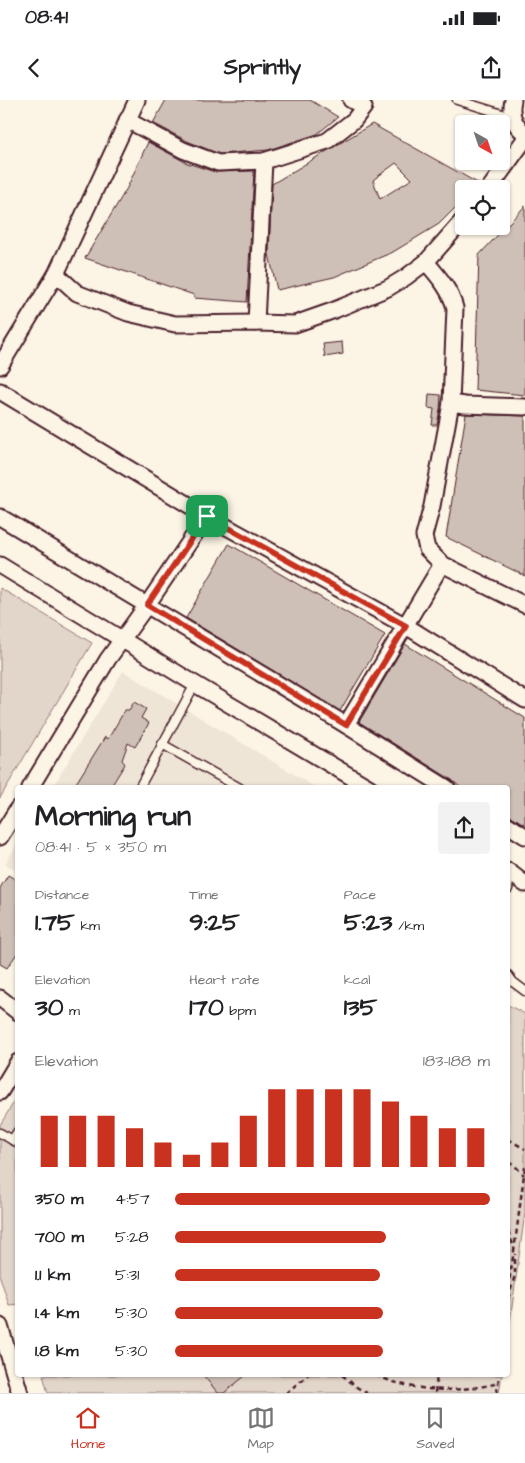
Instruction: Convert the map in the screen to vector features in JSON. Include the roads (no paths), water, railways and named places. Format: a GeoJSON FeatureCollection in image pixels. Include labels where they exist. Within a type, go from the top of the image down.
{"type":"FeatureCollection","features":[{"type":"Feature","properties":{"kind":"street"},"geometry":{"type":"LineString","coordinates":[[0,366],[56,274],[137,100]]}},
{"type":"Feature","properties":{"kind":"street"},"geometry":{"type":"LineString","coordinates":[[511,100],[512,117],[525,133]]}},
{"type":"Feature","properties":{"kind":"street"},"geometry":{"type":"LineString","coordinates":[[127,120],[183,150],[218,163],[264,161],[327,141],[354,120],[361,102]]}},
{"type":"Feature","properties":{"kind":"street"},"geometry":{"type":"LineString","coordinates":[[495,180],[525,139]]}},
{"type":"Feature","properties":{"kind":"street"},"geometry":{"type":"LineString","coordinates":[[256,323],[264,161]]}},
{"type":"Feature","properties":{"kind":"street"},"geometry":{"type":"LineString","coordinates":[[56,274],[77,293],[128,313],[175,324],[295,324],[388,288],[426,262],[455,229]]}},
{"type":"Feature","properties":{"kind":"street"},"geometry":{"type":"LineString","coordinates":[[426,262],[442,280],[455,308],[451,403],[432,506],[424,536],[427,549],[442,564],[525,605]]}},
{"type":"Feature","properties":{"kind":"street"},"geometry":{"type":"LineString","coordinates":[[0,391],[207,516],[406,626],[525,700]]}},
{"type":"Feature","properties":{"kind":"street"},"geometry":{"type":"LineString","coordinates":[[451,403],[525,407]]}},
{"type":"Feature","properties":{"kind":"street"},"geometry":{"type":"LineString","coordinates":[[32,785],[108,659],[207,516]]}},
{"type":"Feature","properties":{"kind":"street"},"geometry":{"type":"LineString","coordinates":[[0,517],[442,785]]}},
{"type":"Feature","properties":{"kind":"street"},"geometry":{"type":"LineString","coordinates":[[346,725],[442,564]]}},
{"type":"Feature","properties":{"kind":"street"},"geometry":{"type":"LineString","coordinates":[[0,565],[365,785]]}},
{"type":"Feature","properties":{"kind":"street"},"geometry":{"type":"LineString","coordinates":[[0,836],[15,813]]}},
{"type":"Feature","properties":{"kind":"street"},"geometry":{"type":"LineString","coordinates":[[510,826],[525,836]]}},
{"type":"Feature","properties":{"kind":"street"},"geometry":{"type":"LineString","coordinates":[[510,873],[525,884]]}},
{"type":"Feature","properties":{"kind":"street"},"geometry":{"type":"LineString","coordinates":[[0,998],[15,1010]]}},
{"type":"Feature","properties":{"kind":"street"},"geometry":{"type":"LineString","coordinates":[[0,1092],[15,1067]]}},
{"type":"Feature","properties":{"kind":"street"},"geometry":{"type":"LineString","coordinates":[[0,1326],[15,1376]]}},
{"type":"Feature","properties":{"kind":"street"},"geometry":{"type":"LineString","coordinates":[[15,1377],[20,1393]]}},
{"type":"Feature","properties":{"kind":"lane"},"geometry":{"type":"LineString","coordinates":[[456,100],[512,117]]}},
{"type":"Feature","properties":{"kind":"lane"},"geometry":{"type":"LineString","coordinates":[[141,785],[195,684]]}},
{"type":"Feature","properties":{"kind":"lane"},"geometry":{"type":"LineString","coordinates":[[162,744],[235,785]]}},
{"type":"Feature","properties":{"kind":"lane"},"geometry":{"type":"LineString","coordinates":[[510,978],[525,991]]}},
{"type":"Feature","properties":{"kind":"lane"},"geometry":{"type":"LineString","coordinates":[[0,1133],[15,1142]]}}]}
